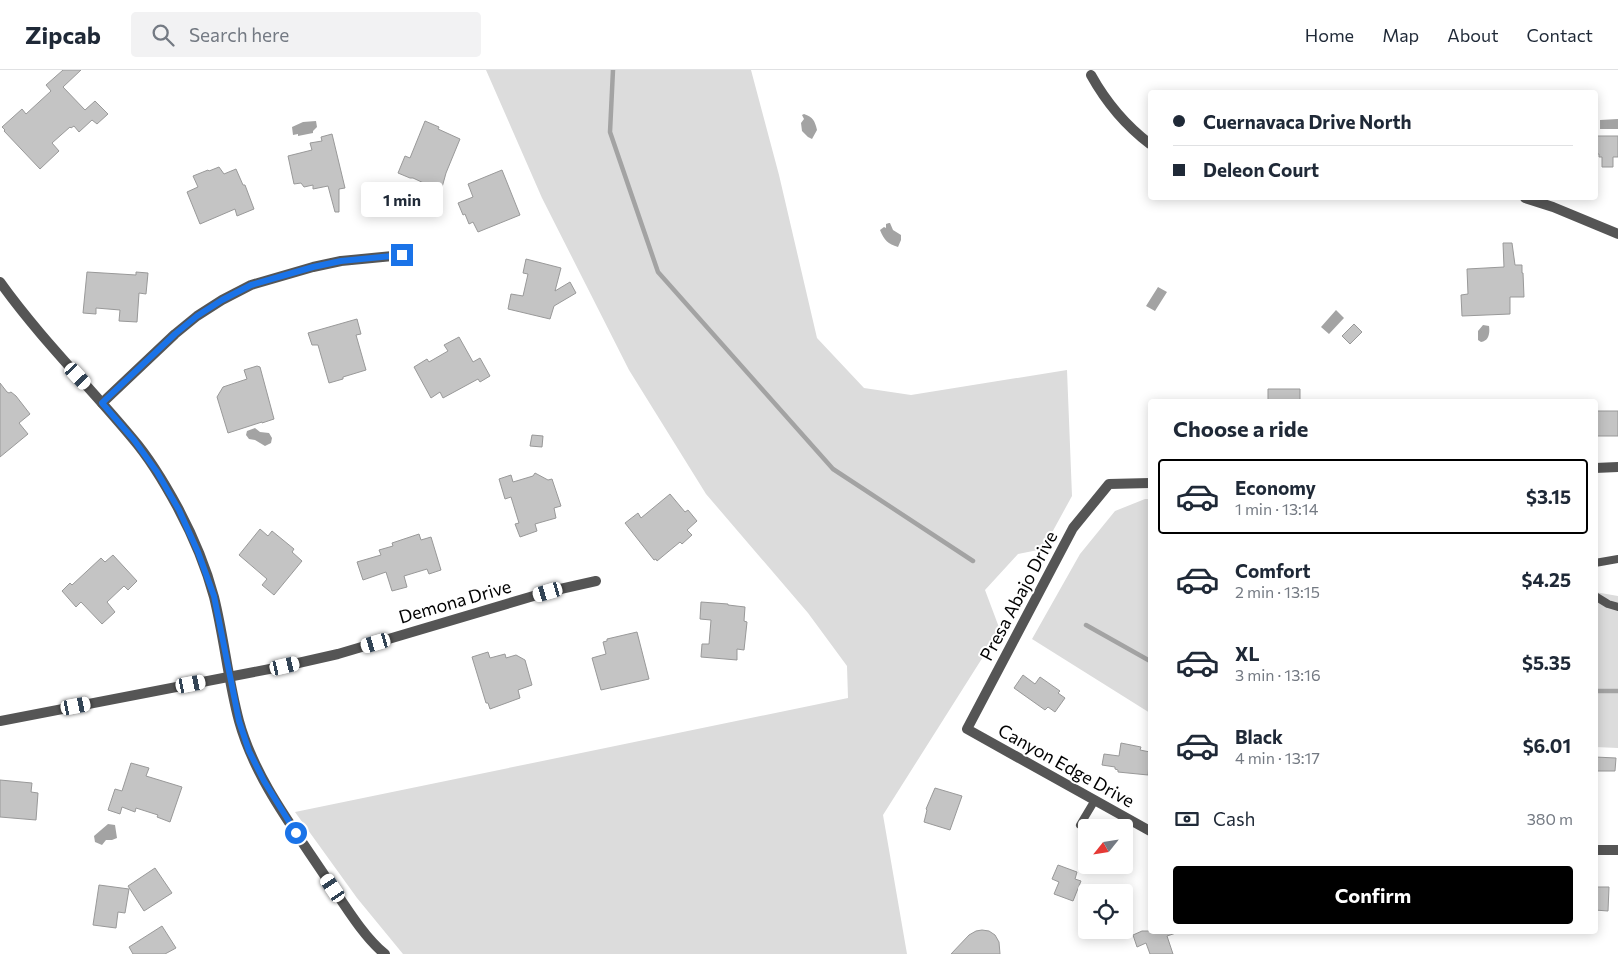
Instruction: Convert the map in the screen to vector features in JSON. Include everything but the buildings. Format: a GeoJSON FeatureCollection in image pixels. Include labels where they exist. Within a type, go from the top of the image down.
{"type":"FeatureCollection","features":[{"type":"Feature","properties":{"kind":"street"},"geometry":{"type":"LineString","coordinates":[[1090,75],[1103,96],[1119,116],[1148,142]]}},
{"type":"Feature","properties":{"kind":"street"},"geometry":{"type":"LineString","coordinates":[[1531,200],[1618,234]]}},
{"type":"Feature","properties":{"kind":"street"},"geometry":{"type":"LineString","coordinates":[[102,403],[175,334],[197,316],[251,285],[341,261],[402,255]]}},
{"type":"Feature","properties":{"kind":"street"},"geometry":{"type":"LineString","coordinates":[[0,282],[18,308],[134,440],[157,472],[179,510],[198,552],[214,596],[239,721],[249,751],[285,816],[342,902],[363,930],[385,954]]}},
{"type":"Feature","properties":{"kind":"street"},"geometry":{"type":"LineString","coordinates":[[1598,468],[1618,467]]}},
{"type":"Feature","properties":{"kind":"street","name":"Presa Abajo Drive"},"geometry":{"type":"LineString","coordinates":[[967,729],[1073,528],[1109,484],[1148,483]]}},
{"type":"Feature","properties":{"kind":"street","name":"Demona Drive"},"geometry":{"type":"LineString","coordinates":[[0,721],[338,654],[548,592],[596,580]]}},
{"type":"Feature","properties":{"kind":"street","name":"Canyon Edge Drive"},"geometry":{"type":"LineString","coordinates":[[967,729],[1128,819]]}},
{"type":"Feature","properties":{"kind":"street","name":"Canyon Edge Drive"},"geometry":{"type":"LineString","coordinates":[[1133,822],[1148,830]]}},
{"type":"Feature","properties":{"kind":"street"},"geometry":{"type":"LineString","coordinates":[[1598,850],[1618,850]]}},
{"type":"Feature","properties":{"kind":"lane"},"geometry":{"type":"LineString","coordinates":[[1598,563],[1618,560]]}},
{"type":"Feature","properties":{"kind":"lane"},"geometry":{"type":"LineString","coordinates":[[1598,598],[1618,607]]}},
{"type":"Feature","properties":{"kind":"lane"},"geometry":{"type":"LineString","coordinates":[[1084,819],[1095,800]]}},
{"type":"Feature","properties":{"kind":"shaded area"},"geometry":{"type":"Polygon","coordinates":[[[486,70],[751,70],[779,175],[817,338],[864,388],[911,395],[1067,370],[1072,496],[1043,549],[1018,554],[985,590],[1000,630],[883,815],[907,954],[403,954],[357,898],[295,812],[848,698],[847,666],[808,613],[706,494],[629,370],[542,198],[486,70]]]}},
{"type":"Feature","properties":{"kind":"shaded area"},"geometry":{"type":"Polygon","coordinates":[[[804,114],[812,118],[817,130],[812,139],[802,131],[801,123],[804,119],[802,115],[804,114]]]}},
{"type":"Feature","properties":{"kind":"shaded area"},"geometry":{"type":"Polygon","coordinates":[[[1618,119],[1618,129],[1600,129],[1600,120],[1618,119]]]}},
{"type":"Feature","properties":{"kind":"shaded area"},"geometry":{"type":"Polygon","coordinates":[[[316,121],[317,127],[313,133],[293,135],[292,127],[303,122],[316,121]]]}},
{"type":"Feature","properties":{"kind":"shaded area"},"geometry":{"type":"Polygon","coordinates":[[[890,223],[893,230],[901,235],[898,247],[887,241],[880,230],[884,227],[886,228],[886,224],[890,223]]]}},
{"type":"Feature","properties":{"kind":"shaded area"},"geometry":{"type":"Polygon","coordinates":[[[1158,287],[1167,292],[1155,311],[1146,306],[1158,287]]]}},
{"type":"Feature","properties":{"kind":"shaded area"},"geometry":{"type":"Polygon","coordinates":[[[1336,310],[1344,318],[1329,334],[1321,327],[1336,310]]]}},
{"type":"Feature","properties":{"kind":"shaded area"},"geometry":{"type":"Polygon","coordinates":[[[1483,325],[1489,326],[1489,334],[1486,340],[1481,342],[1478,340],[1478,331],[1483,325]]]}},
{"type":"Feature","properties":{"kind":"shaded area"},"geometry":{"type":"Polygon","coordinates":[[[255,428],[260,432],[269,433],[272,438],[271,443],[265,446],[249,439],[246,435],[247,431],[255,428]]]}},
{"type":"Feature","properties":{"kind":"shaded area"},"geometry":{"type":"Polygon","coordinates":[[[1148,499],[1148,712],[1032,639],[1080,554],[1115,511],[1148,499]]]}},
{"type":"Feature","properties":{"kind":"shaded area"},"geometry":{"type":"Polygon","coordinates":[[[1598,593],[1618,596],[1618,748],[1598,747],[1598,593]]]}},
{"type":"Feature","properties":{"kind":"shaded area"},"geometry":{"type":"Polygon","coordinates":[[[108,824],[115,825],[117,838],[106,840],[102,845],[95,842],[94,836],[108,824]]]}},
{"type":"Feature","properties":{"kind":"waterway"},"geometry":{"type":"LineString","coordinates":[[613,70],[610,132],[658,272],[833,469],[973,561]]}},
{"type":"Feature","properties":{"kind":"waterway"},"geometry":{"type":"LineString","coordinates":[[1086,625],[1148,660]]}},
{"type":"Feature","properties":{"kind":"waterway"},"geometry":{"type":"LineString","coordinates":[[1598,691],[1618,691]]}},
{"type":"Feature","properties":{"kind":"route"},"geometry":{"type":"LineString","coordinates":[[296,833],[264,781],[249,751],[239,721],[214,596],[198,552],[179,510],[157,472],[134,440],[102,403],[175,334],[197,316],[251,285],[341,261],[402,255]]}}]}
